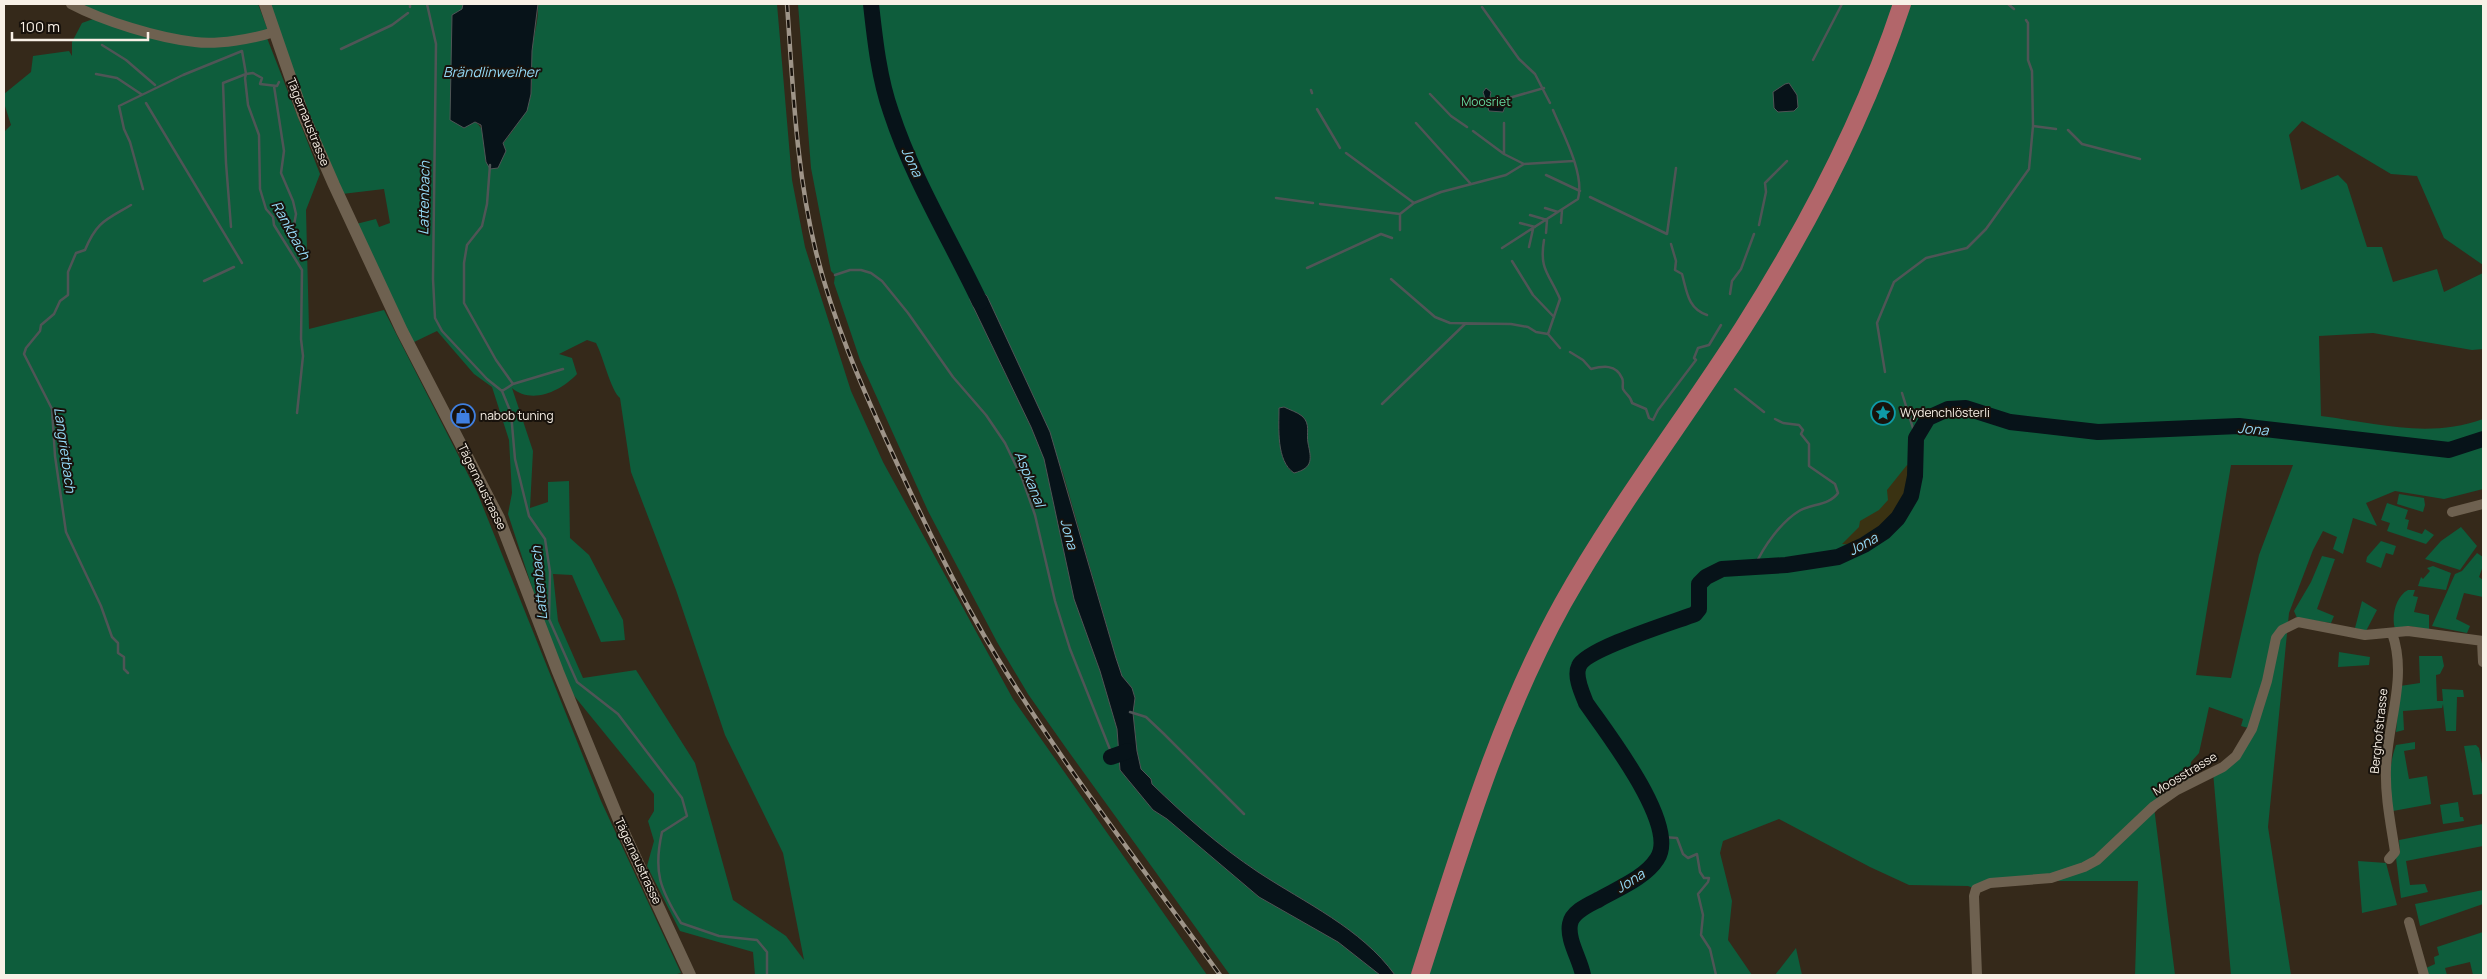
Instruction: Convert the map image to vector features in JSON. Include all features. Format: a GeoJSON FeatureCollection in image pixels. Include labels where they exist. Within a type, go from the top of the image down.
{"type":"FeatureCollection","features":[{"type":"Feature","properties":{"kind":"highway"},"geometry":{"type":"LineString","coordinates":[[1420,975],[1500,734],[1529,669],[1564,601],[1600,541],[1742,329],[1793,246],[1858,118],[1902,4]]}},
{"type":"Feature","properties":{"kind":"street"},"geometry":{"type":"LineString","coordinates":[[71,4],[87,12],[156,34],[196,43],[242,39],[274,32]]}},
{"type":"Feature","properties":{"kind":"street","name":"Tägernaustrasse"},"geometry":{"type":"LineString","coordinates":[[265,4],[303,114],[334,186],[402,331],[498,518],[558,672],[625,835],[690,975]]}},
{"type":"Feature","properties":{"kind":"street"},"geometry":{"type":"LineString","coordinates":[[2452,512],[2483,504]]}},
{"type":"Feature","properties":{"kind":"street","name":"Moosstrasse"},"geometry":{"type":"LineString","coordinates":[[1977,975],[1974,896],[1976,889],[1990,883],[2052,878],[2084,867],[2097,860],[2154,806],[2177,790],[2223,766],[2236,756],[2246,742],[2254,722],[2276,638],[2282,630],[2298,622],[2365,634],[2408,630],[2483,641]]}},
{"type":"Feature","properties":{"kind":"street","name":"Berghofstrasse"},"geometry":{"type":"LineString","coordinates":[[2389,859],[2395,852],[2387,805],[2386,768],[2398,677],[2396,643],[2392,632]]}},
{"type":"Feature","properties":{"kind":"street"},"geometry":{"type":"LineString","coordinates":[[2483,641],[2483,662]]}},
{"type":"Feature","properties":{"kind":"street"},"geometry":{"type":"LineString","coordinates":[[2409,922],[2424,975]]}},
{"type":"Feature","properties":{"kind":"green space"},"geometry":{"type":"Polygon","coordinates":[[[71,4],[258,4],[269,33],[210,47],[267,38],[320,174],[306,210],[309,329],[384,310],[477,492],[601,801],[681,973],[673,975],[4,975],[4,132],[11,125],[4,103],[4,94],[31,72],[33,56],[69,51],[72,56],[72,42],[82,23],[96,18],[71,4]]]}},
{"type":"Feature","properties":{"kind":"green space"},"geometry":{"type":"Polygon","coordinates":[[[270,4],[463,4],[475,122],[482,129],[486,162],[513,130],[529,101],[532,87],[531,55],[538,4],[777,4],[792,180],[805,247],[851,391],[883,462],[1013,699],[1207,975],[755,975],[753,952],[680,931],[647,866],[654,841],[648,821],[654,811],[654,794],[571,692],[539,609],[508,514],[512,493],[509,440],[492,387],[474,374],[437,331],[412,343],[356,224],[376,219],[379,227],[390,223],[384,189],[342,194],[308,117],[270,4]],[[587,340],[559,354],[572,358],[577,374],[563,386],[537,396],[520,393],[512,388],[533,451],[530,508],[548,502],[548,482],[569,481],[570,538],[589,555],[623,620],[625,640],[601,642],[572,575],[553,574],[558,621],[583,678],[636,670],[695,763],[733,900],[786,936],[804,960],[783,853],[725,735],[676,590],[631,472],[620,398],[613,388],[596,343],[587,340]]]}},
{"type":"Feature","properties":{"kind":"green space","name":"Moosriet"},"geometry":{"type":"Polygon","coordinates":[[[798,4],[2483,4],[2483,265],[2444,238],[2417,176],[2391,174],[2302,121],[2289,135],[2301,190],[2338,175],[2347,184],[2367,247],[2382,247],[2393,282],[2437,269],[2444,292],[2483,273],[2483,349],[2472,350],[2373,333],[2319,336],[2321,416],[2402,428],[2422,429],[2463,425],[2483,419],[2483,489],[2444,499],[2395,491],[2366,503],[2377,526],[2353,518],[2343,554],[2333,549],[2337,537],[2323,531],[2313,550],[2289,613],[2268,827],[2291,975],[2231,975],[2213,772],[2223,767],[2252,729],[2241,726],[2243,719],[2209,707],[2199,753],[2191,762],[2188,783],[2154,807],[2175,975],[2135,975],[2138,881],[2029,881],[1976,889],[1968,886],[1909,885],[1870,867],[1779,819],[1723,841],[1720,853],[1732,901],[1728,940],[1752,975],[1395,975],[1366,943],[1349,930],[1258,872],[1216,841],[1152,784],[1151,779],[1141,769],[1133,713],[1135,698],[1132,688],[1122,676],[1116,658],[1063,473],[1021,370],[970,300],[1031,427],[1044,459],[1074,599],[1100,671],[1117,729],[1120,770],[1153,810],[1167,819],[1259,897],[1338,942],[1380,975],[1230,975],[1028,694],[997,642],[928,511],[860,360],[834,283],[835,275],[831,271],[811,168],[798,4]],[[2231,465],[2196,675],[2231,678],[2259,555],[2293,465],[2231,465]]]}},
{"type":"Feature","properties":{"kind":"green space"},"geometry":{"type":"Polygon","coordinates":[[[2399,494],[2424,498],[2423,512],[2397,504],[2399,494]]]}},
{"type":"Feature","properties":{"kind":"green space"},"geometry":{"type":"Polygon","coordinates":[[[2387,503],[2408,510],[2405,519],[2409,520],[2407,529],[2422,534],[2425,529],[2434,535],[2426,544],[2387,531],[2390,523],[2381,520],[2387,503]]]}},
{"type":"Feature","properties":{"kind":"green space"},"geometry":{"type":"Polygon","coordinates":[[[2461,527],[2477,546],[2460,570],[2425,559],[2441,541],[2461,527]]]}},
{"type":"Feature","properties":{"kind":"green space"},"geometry":{"type":"Polygon","coordinates":[[[2381,541],[2396,546],[2393,555],[2386,553],[2381,568],[2366,562],[2367,557],[2381,541]]]}},
{"type":"Feature","properties":{"kind":"green space"},"geometry":{"type":"Polygon","coordinates":[[[2477,553],[2483,557],[2483,566],[2479,577],[2483,580],[2483,597],[2464,593],[2456,619],[2470,626],[2467,633],[2432,626],[2455,574],[2462,571],[2477,553]]]}},
{"type":"Feature","properties":{"kind":"green space"},"geometry":{"type":"Polygon","coordinates":[[[2322,556],[2335,559],[2317,609],[2334,616],[2331,623],[2297,618],[2294,611],[2311,582],[2322,556]]]}},
{"type":"Feature","properties":{"kind":"green space"},"geometry":{"type":"Polygon","coordinates":[[[2433,566],[2451,573],[2446,590],[2418,586],[2421,577],[2423,579],[2430,571],[2427,568],[2433,566]]]}},
{"type":"Feature","properties":{"kind":"green space"},"geometry":{"type":"Polygon","coordinates":[[[2408,590],[2415,590],[2413,596],[2418,597],[2414,612],[2429,615],[2429,630],[2409,626],[2395,629],[2394,613],[2396,607],[2400,597],[2408,590]]]}},
{"type":"Feature","properties":{"kind":"green space"},"geometry":{"type":"Polygon","coordinates":[[[2362,601],[2377,610],[2366,631],[2355,628],[2362,601]]]}},
{"type":"Feature","properties":{"kind":"green space"},"geometry":{"type":"Polygon","coordinates":[[[2339,652],[2370,657],[2369,665],[2338,667],[2339,652]]]}},
{"type":"Feature","properties":{"kind":"green space"},"geometry":{"type":"Polygon","coordinates":[[[2419,656],[2442,656],[2444,666],[2440,674],[2436,675],[2437,701],[2443,701],[2442,689],[2463,690],[2464,697],[2457,697],[2456,731],[2446,731],[2443,704],[2442,708],[2403,711],[2404,730],[2396,732],[2400,686],[2420,683],[2419,656]]]}},
{"type":"Feature","properties":{"kind":"green space"},"geometry":{"type":"Polygon","coordinates":[[[2415,742],[2415,749],[2404,751],[2409,779],[2427,776],[2431,804],[2393,811],[2390,778],[2396,745],[2415,742]]]}},
{"type":"Feature","properties":{"kind":"green space"},"geometry":{"type":"Polygon","coordinates":[[[2476,745],[2479,748],[2483,769],[2483,794],[2473,795],[2464,746],[2476,745]]]}},
{"type":"Feature","properties":{"kind":"green space"},"geometry":{"type":"Polygon","coordinates":[[[2458,802],[2460,817],[2463,817],[2464,821],[2443,824],[2440,805],[2458,802]]]}},
{"type":"Feature","properties":{"kind":"green space"},"geometry":{"type":"Polygon","coordinates":[[[2483,824],[2483,846],[2406,861],[2410,885],[2425,884],[2428,892],[2401,898],[2396,858],[2400,853],[2399,840],[2483,824]]]}},
{"type":"Feature","properties":{"kind":"green space"},"geometry":{"type":"Polygon","coordinates":[[[2358,861],[2386,863],[2397,905],[2362,913],[2358,861]]]}},
{"type":"Feature","properties":{"kind":"green space"},"geometry":{"type":"Polygon","coordinates":[[[2483,890],[2483,904],[2420,926],[2415,904],[2483,890]]]}},
{"type":"Feature","properties":{"kind":"green space"},"geometry":{"type":"Polygon","coordinates":[[[2483,932],[2483,975],[2473,975],[2470,962],[2445,968],[2447,975],[2428,975],[2426,968],[2435,964],[2434,957],[2439,955],[2437,947],[2483,932]]]}},
{"type":"Feature","properties":{"kind":"green space"},"geometry":{"type":"Polygon","coordinates":[[[1796,948],[1802,975],[1775,975],[1796,948]]]}},
{"type":"Feature","properties":{"kind":"sand"},"geometry":{"type":"Polygon","coordinates":[[[1907,465],[1912,469],[1910,485],[1886,533],[1881,538],[1869,543],[1842,544],[1859,527],[1860,521],[1879,510],[1888,500],[1887,490],[1907,465]]]}},
{"type":"Feature","properties":{"kind":"water","name":"Brändlinweiher"},"geometry":{"type":"Polygon","coordinates":[[[463,4],[538,4],[532,51],[531,94],[527,111],[503,143],[506,151],[498,168],[490,169],[486,162],[481,125],[475,122],[464,128],[450,120],[452,15],[462,9],[463,4]]]}},
{"type":"Feature","properties":{"kind":"water"},"geometry":{"type":"Polygon","coordinates":[[[1789,83],[1797,95],[1798,107],[1794,111],[1778,112],[1774,108],[1773,92],[1789,83]]]}},
{"type":"Feature","properties":{"kind":"water"},"geometry":{"type":"Polygon","coordinates":[[[1486,88],[1491,92],[1490,97],[1494,102],[1504,101],[1506,104],[1503,112],[1489,111],[1483,92],[1486,88]]]}},
{"type":"Feature","properties":{"kind":"water"},"geometry":{"type":"Polygon","coordinates":[[[971,283],[987,296],[1050,432],[1116,658],[1122,676],[1132,688],[1135,698],[1133,713],[1141,769],[1151,779],[1152,784],[1216,841],[1258,872],[1349,930],[1366,943],[1395,975],[1380,975],[1338,942],[1259,897],[1167,819],[1153,810],[1120,770],[1117,729],[1100,671],[1074,599],[1044,459],[1031,427],[970,300],[971,283]]]}},
{"type":"Feature","properties":{"kind":"water"},"geometry":{"type":"Polygon","coordinates":[[[1284,407],[1302,416],[1307,425],[1310,462],[1305,468],[1294,473],[1288,468],[1281,452],[1279,408],[1284,407]]]}},
{"type":"Feature","properties":{"kind":"waterway","name":"Lattenbach"},"geometry":{"type":"LineString","coordinates":[[427,4],[436,44],[433,279],[435,318],[442,331],[487,379],[502,391],[511,413],[515,459],[529,516],[545,539],[550,572],[549,619],[577,682],[618,714],[682,798],[687,816],[662,832],[659,846],[660,880],[668,900],[681,923],[719,936],[757,940],[767,952],[767,975]]}},
{"type":"Feature","properties":{"kind":"waterway","name":"Jona"},"geometry":{"type":"LineString","coordinates":[[871,4],[883,86],[900,137],[921,185],[980,302]]}},
{"type":"Feature","properties":{"kind":"waterway"},"geometry":{"type":"LineString","coordinates":[[1813,60],[1842,4]]}},
{"type":"Feature","properties":{"kind":"waterway"},"geometry":{"type":"LineString","coordinates":[[2008,4],[2014,9]]}},
{"type":"Feature","properties":{"kind":"waterway"},"geometry":{"type":"LineString","coordinates":[[1482,7],[1519,59],[1535,74],[1550,103]]}},
{"type":"Feature","properties":{"kind":"waterway","name":"Rankbach"},"geometry":{"type":"LineString","coordinates":[[341,49],[392,25],[408,13]]}},
{"type":"Feature","properties":{"kind":"waterway"},"geometry":{"type":"LineString","coordinates":[[1885,372],[1877,323],[1894,282],[1926,258],[1967,248],[1986,229],[2029,169],[2033,126],[2032,71],[2028,60],[2028,23],[2026,20]]}},
{"type":"Feature","properties":{"kind":"waterway"},"geometry":{"type":"LineString","coordinates":[[102,45],[126,60],[155,85]]}},
{"type":"Feature","properties":{"kind":"waterway"},"geometry":{"type":"LineString","coordinates":[[143,189],[130,142],[124,129],[119,106],[183,75],[242,51],[246,74],[223,83],[231,227]]}},
{"type":"Feature","properties":{"kind":"waterway","name":"Rankbach"},"geometry":{"type":"LineString","coordinates":[[279,82],[277,86],[260,84],[262,78],[253,73],[246,74],[245,78],[248,105],[259,135],[260,189],[266,209],[273,217],[274,225],[302,270],[301,339],[303,356],[297,413]]}},
{"type":"Feature","properties":{"kind":"waterway"},"geometry":{"type":"LineString","coordinates":[[96,74],[117,78],[141,94]]}},
{"type":"Feature","properties":{"kind":"waterway"},"geometry":{"type":"LineString","coordinates":[[274,86],[284,151],[281,173],[293,201],[296,214],[294,225]]}},
{"type":"Feature","properties":{"kind":"waterway"},"geometry":{"type":"LineString","coordinates":[[1509,98],[1544,88]]}},
{"type":"Feature","properties":{"kind":"waterway"},"geometry":{"type":"LineString","coordinates":[[1430,94],[1451,116],[1467,127]]}},
{"type":"Feature","properties":{"kind":"waterway"},"geometry":{"type":"LineString","coordinates":[[146,103],[242,263]]}},
{"type":"Feature","properties":{"kind":"waterway"},"geometry":{"type":"LineString","coordinates":[[1317,109],[1340,148]]}},
{"type":"Feature","properties":{"kind":"waterway"},"geometry":{"type":"LineString","coordinates":[[1502,248],[1578,199],[1579,189],[1576,166],[1553,110]]}},
{"type":"Feature","properties":{"kind":"waterway"},"geometry":{"type":"LineString","coordinates":[[1416,123],[1470,183]]}},
{"type":"Feature","properties":{"kind":"waterway"},"geometry":{"type":"LineString","coordinates":[[1504,123],[1504,154]]}},
{"type":"Feature","properties":{"kind":"waterway"},"geometry":{"type":"LineString","coordinates":[[2033,126],[2056,129]]}},
{"type":"Feature","properties":{"kind":"waterway"},"geometry":{"type":"LineString","coordinates":[[2068,130],[2082,144],[2140,159]]}},
{"type":"Feature","properties":{"kind":"waterway"},"geometry":{"type":"LineString","coordinates":[[1473,131],[1504,154],[1524,164]]}},
{"type":"Feature","properties":{"kind":"waterway"},"geometry":{"type":"LineString","coordinates":[[1346,153],[1414,203]]}},
{"type":"Feature","properties":{"kind":"waterway"},"geometry":{"type":"LineString","coordinates":[[1320,204],[1400,214],[1414,203],[1441,192],[1506,175],[1524,164],[1573,161]]}},
{"type":"Feature","properties":{"kind":"waterway"},"geometry":{"type":"LineString","coordinates":[[1759,225],[1766,192],[1765,183],[1787,161]]}},
{"type":"Feature","properties":{"kind":"waterway"},"geometry":{"type":"LineString","coordinates":[[490,165],[487,204],[482,226],[467,245],[464,263],[464,303],[496,360],[513,384]]}},
{"type":"Feature","properties":{"kind":"waterway"},"geometry":{"type":"LineString","coordinates":[[1590,197],[1667,234],[1676,168]]}},
{"type":"Feature","properties":{"kind":"waterway"},"geometry":{"type":"LineString","coordinates":[[1546,175],[1580,191]]}},
{"type":"Feature","properties":{"kind":"waterway"},"geometry":{"type":"LineString","coordinates":[[1276,198],[1313,203]]}},
{"type":"Feature","properties":{"kind":"waterway","name":"Langrietbach"},"geometry":{"type":"LineString","coordinates":[[128,673],[124,669],[124,657],[118,653],[118,643],[112,637],[101,606],[66,532],[55,456],[52,409],[24,354],[26,348],[40,331],[41,325],[54,314],[60,301],[68,295],[68,272],[76,253],[85,250],[89,240],[103,222],[131,205]]}},
{"type":"Feature","properties":{"kind":"waterway"},"geometry":{"type":"LineString","coordinates":[[1545,208],[1558,212]]}},
{"type":"Feature","properties":{"kind":"waterway"},"geometry":{"type":"LineString","coordinates":[[1561,223],[1562,210]]}},
{"type":"Feature","properties":{"kind":"waterway"},"geometry":{"type":"LineString","coordinates":[[1400,214],[1400,230]]}},
{"type":"Feature","properties":{"kind":"waterway"},"geometry":{"type":"LineString","coordinates":[[1530,215],[1547,220],[1546,233]]}},
{"type":"Feature","properties":{"kind":"waterway"},"geometry":{"type":"LineString","coordinates":[[1520,223],[1535,227]]}},
{"type":"Feature","properties":{"kind":"waterway"},"geometry":{"type":"LineString","coordinates":[[1529,247],[1533,229]]}},
{"type":"Feature","properties":{"kind":"waterway"},"geometry":{"type":"LineString","coordinates":[[1307,268],[1381,234],[1392,238]]}},
{"type":"Feature","properties":{"kind":"waterway"},"geometry":{"type":"LineString","coordinates":[[1730,294],[1732,281],[1741,269],[1754,234]]}},
{"type":"Feature","properties":{"kind":"waterway"},"geometry":{"type":"LineString","coordinates":[[1544,240],[1544,265],[1560,299],[1548,334]]}},
{"type":"Feature","properties":{"kind":"waterway"},"geometry":{"type":"LineString","coordinates":[[1671,244],[1676,261],[1675,270],[1682,274],[1689,299],[1696,309],[1707,315]]}},
{"type":"Feature","properties":{"kind":"waterway"},"geometry":{"type":"LineString","coordinates":[[1512,261],[1533,295],[1554,317]]}},
{"type":"Feature","properties":{"kind":"waterway"},"geometry":{"type":"LineString","coordinates":[[204,281],[234,267]]}},
{"type":"Feature","properties":{"kind":"waterway","name":"Aspkanal"},"geometry":{"type":"LineString","coordinates":[[835,275],[850,270],[861,270],[871,273],[882,281],[908,313],[953,377],[986,415],[1005,443],[1022,478],[1035,515],[1055,601],[1070,649],[1115,762]]}},
{"type":"Feature","properties":{"kind":"waterway"},"geometry":{"type":"LineString","coordinates":[[1391,279],[1435,317],[1450,323],[1511,324],[1528,327],[1536,332],[1548,334],[1560,348]]}},
{"type":"Feature","properties":{"kind":"waterway"},"geometry":{"type":"LineString","coordinates":[[1382,404],[1465,324]]}},
{"type":"Feature","properties":{"kind":"waterway"},"geometry":{"type":"LineString","coordinates":[[1696,360],[1694,358],[1698,348],[1709,345],[1721,325]]}},
{"type":"Feature","properties":{"kind":"waterway"},"geometry":{"type":"LineString","coordinates":[[1570,352],[1583,360],[1591,369],[1609,367],[1616,370],[1623,379],[1623,389],[1632,403],[1646,409],[1649,418],[1653,420],[1658,410],[1696,360]]}},
{"type":"Feature","properties":{"kind":"waterway"},"geometry":{"type":"LineString","coordinates":[[502,391],[513,384],[563,369]]}},
{"type":"Feature","properties":{"kind":"waterway"},"geometry":{"type":"LineString","coordinates":[[1735,389],[1764,412]]}},
{"type":"Feature","properties":{"kind":"waterway"},"geometry":{"type":"LineString","coordinates":[[1902,393],[1916,438]]}},
{"type":"Feature","properties":{"kind":"waterway","name":"Jona"},"geometry":{"type":"LineString","coordinates":[[1583,975],[1570,936],[1571,920],[1581,909],[1645,872],[1657,859],[1661,844],[1658,825],[1638,779],[1586,703],[1577,675],[1579,666],[1585,659],[1613,644],[1695,614],[1699,609],[1699,584],[1706,577],[1722,569],[1786,565],[1838,557],[1864,545],[1884,532],[1898,518],[1911,496],[1915,476],[1916,438],[1928,418],[1948,409],[1966,408],[2010,422],[2098,432],[2239,426],[2449,450],[2483,439]]}},
{"type":"Feature","properties":{"kind":"waterway"},"geometry":{"type":"LineString","coordinates":[[1755,566],[1773,536],[1792,516],[1799,511],[1830,500],[1838,493],[1835,484],[1809,466],[1809,444],[1801,434],[1803,430],[1799,425],[1783,423],[1775,419]]}},
{"type":"Feature","properties":{"kind":"waterway"},"geometry":{"type":"LineString","coordinates":[[1130,712],[1146,717],[1244,814]]}},
{"type":"Feature","properties":{"kind":"waterway"},"geometry":{"type":"LineString","coordinates":[[1111,757],[1128,751]]}},
{"type":"Feature","properties":{"kind":"waterway"},"geometry":{"type":"LineString","coordinates":[[1663,837],[1677,838],[1683,854],[1688,858],[1697,854],[1700,872],[1704,878],[1709,878],[1698,894],[1703,915],[1701,935],[1710,949],[1716,975]]}},
{"type":"Feature","properties":{"kind":"railway"},"geometry":{"type":"LineString","coordinates":[[787,4],[796,129],[809,221],[830,302],[878,422],[940,554],[998,659],[1050,740],[1220,975]]}},
{"type":"Feature","properties":{"kind":"place","name":"Wydenchlösterli"},"geometry":{"type":"Point","coordinates":[1883,413]}},
{"type":"Feature","properties":{"kind":"place","name":"nabob tuning"},"geometry":{"type":"Point","coordinates":[463,416]}}]}
